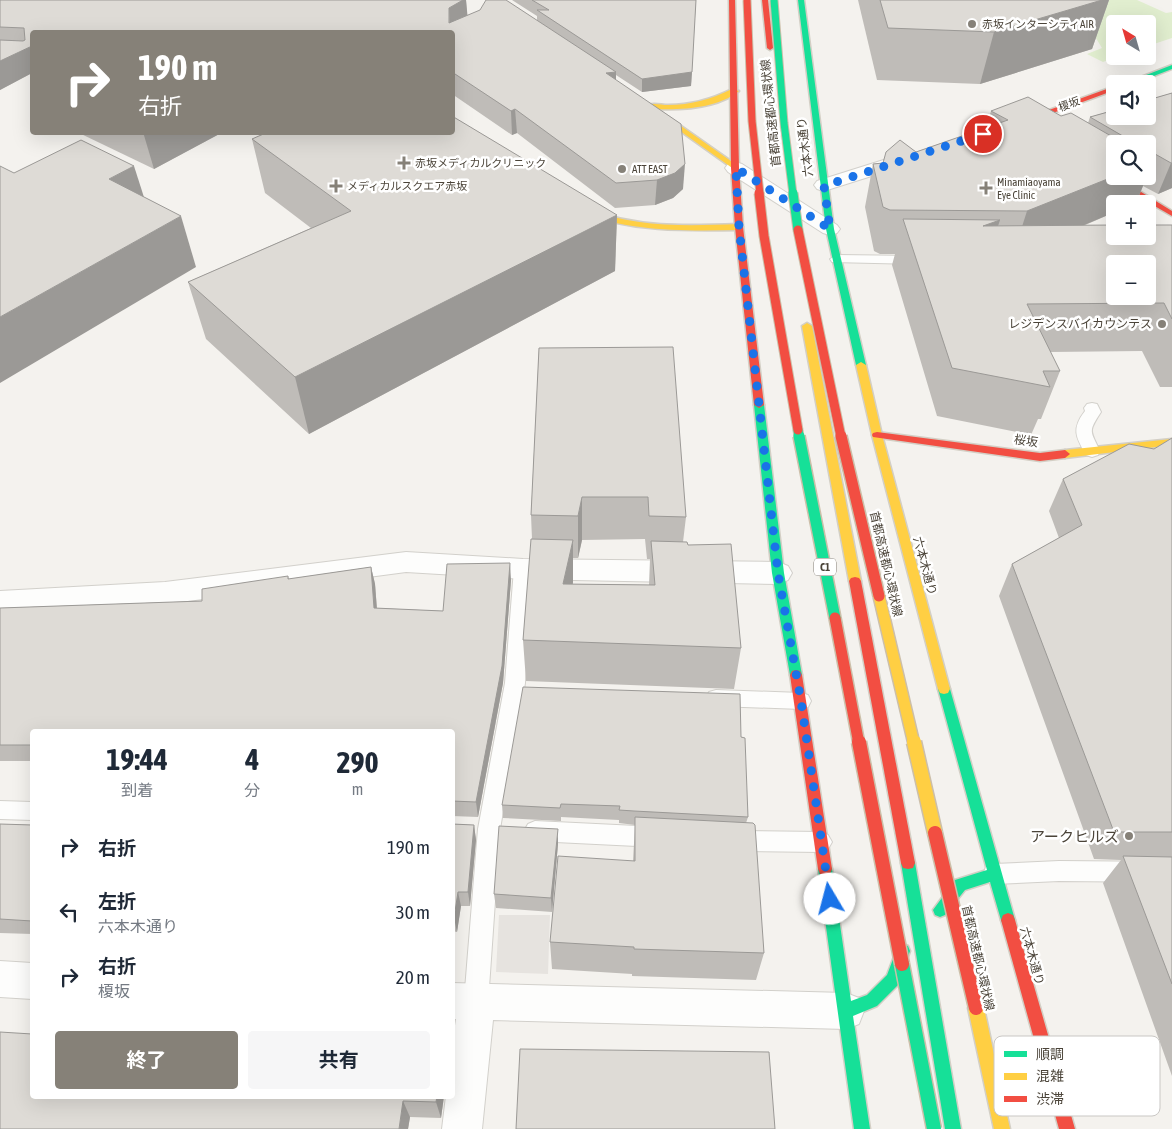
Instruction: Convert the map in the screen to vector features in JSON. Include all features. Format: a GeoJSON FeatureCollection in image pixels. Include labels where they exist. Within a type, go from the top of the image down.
{"type":"FeatureCollection","features":[{"type":"Feature","properties":{"kind":"main road"},"geometry":{"type":"LineString","coordinates":[[732,0],[739,227],[778,573],[801,701],[862,1129]]}},
{"type":"Feature","properties":{"kind":"main road","name":"首都高速都心環状線"},"geometry":{"type":"LineString","coordinates":[[747,0],[752,121],[764,236],[795,416],[934,1129]]}},
{"type":"Feature","properties":{"kind":"main road"},"geometry":{"type":"LineString","coordinates":[[765,0],[785,200],[917,912],[953,1129]]}},
{"type":"Feature","properties":{"kind":"main road","name":"首都高速都心環状線"},"geometry":{"type":"LineString","coordinates":[[774,0],[784,122],[799,237],[835,411],[976,1008],[994,1092]]}},
{"type":"Feature","properties":{"kind":"main road","name":"六本木通り"},"geometry":{"type":"LineString","coordinates":[[801,0],[830,229],[877,435],[994,874],[1040,1036]]}},
{"type":"Feature","properties":{"kind":"main road"},"geometry":{"type":"LineString","coordinates":[[1150,75],[1172,67]]}},
{"type":"Feature","properties":{"kind":"main road"},"geometry":{"type":"LineString","coordinates":[[735,91],[701,107],[680,109],[643,103],[736,168]]}},
{"type":"Feature","properties":{"kind":"main road","name":"榎坂"},"geometry":{"type":"LineString","coordinates":[[1025,125],[1106,92]]}},
{"type":"Feature","properties":{"kind":"main road"},"geometry":{"type":"LineString","coordinates":[[1097,169],[1172,214]]}},
{"type":"Feature","properties":{"kind":"main road"},"geometry":{"type":"LineString","coordinates":[[572,204],[592,216],[638,228],[739,227]]}},
{"type":"Feature","properties":{"kind":"main road","name":"桜坂"},"geometry":{"type":"LineString","coordinates":[[877,435],[946,442],[1040,457],[1172,442]]}},
{"type":"Feature","properties":{"kind":"main road"},"geometry":{"type":"LineString","coordinates":[[886,521],[895,503]]}},
{"type":"Feature","properties":{"kind":"main road"},"geometry":{"type":"LineString","coordinates":[[877,538],[863,565],[901,741]]}},
{"type":"Feature","properties":{"kind":"main road"},"geometry":{"type":"LineString","coordinates":[[936,924],[937,915],[960,885],[994,874]]}},
{"type":"Feature","properties":{"kind":"main road"},"geometry":{"type":"LineString","coordinates":[[846,1011],[872,1001],[893,980],[917,912],[924,878]]}},
{"type":"Feature","properties":{"kind":"main road"},"geometry":{"type":"LineString","coordinates":[[930,996],[934,951]]}},
{"type":"Feature","properties":{"kind":"main road"},"geometry":{"type":"LineString","coordinates":[[976,1008],[994,1107]]}},
{"type":"Feature","properties":{"kind":"main road"},"geometry":{"type":"LineString","coordinates":[[996,1116],[998,1129]]}},
{"type":"Feature","properties":{"kind":"main road","name":"首都高速都心環状線"},"geometry":{"type":"LineString","coordinates":[[999,1116],[1002,1129]]}},
{"type":"Feature","properties":{"kind":"main road","name":"六本木通り"},"geometry":{"type":"LineString","coordinates":[[1063,1116],[1067,1129]]}},
{"type":"Feature","properties":{"kind":"street","name":"榎坂"},"geometry":{"type":"LineString","coordinates":[[1001,128],[1025,125]]}},
{"type":"Feature","properties":{"kind":"street"},"geometry":{"type":"LineString","coordinates":[[824,186],[929,152]]}},
{"type":"Feature","properties":{"kind":"street"},"geometry":{"type":"LineString","coordinates":[[736,168],[830,229]]}},
{"type":"Feature","properties":{"kind":"street"},"geometry":{"type":"LineString","coordinates":[[0,602],[165,594],[406,562],[523,569],[778,573]]}},
{"type":"Feature","properties":{"kind":"street"},"geometry":{"type":"LineString","coordinates":[[0,979],[30,981]]}},
{"type":"Feature","properties":{"kind":"street"},"geometry":{"type":"LineString","coordinates":[[462,1129],[464,1001],[846,1011]]}},
{"type":"Feature","properties":{"kind":"lane"},"geometry":{"type":"LineString","coordinates":[[837,259],[933,260]]}},
{"type":"Feature","properties":{"kind":"lane"},"geometry":{"type":"LineString","coordinates":[[1092,408],[1093,412],[1084,422],[1082,432],[1092,451]]}},
{"type":"Feature","properties":{"kind":"lane"},"geometry":{"type":"LineString","coordinates":[[464,1001],[523,692],[523,569]]}},
{"type":"Feature","properties":{"kind":"lane"},"geometry":{"type":"LineString","coordinates":[[702,698],[801,701]]}},
{"type":"Feature","properties":{"kind":"lane"},"geometry":{"type":"LineString","coordinates":[[0,810],[30,811]]}},
{"type":"Feature","properties":{"kind":"lane"},"geometry":{"type":"LineString","coordinates":[[497,829],[678,838]]}},
{"type":"Feature","properties":{"kind":"lane"},"geometry":{"type":"LineString","coordinates":[[718,840],[822,842]]}},
{"type":"Feature","properties":{"kind":"lane"},"geometry":{"type":"LineString","coordinates":[[994,874],[1059,871],[1172,872]]}},
{"type":"Feature","properties":{"kind":"green space"},"geometry":{"type":"Polygon","coordinates":[[[1107,0],[1137,0],[1166,13],[1172,12],[1172,38],[1156,43],[1156,15],[1106,15],[1106,61],[1103,62],[1087,54],[1102,48],[1080,12],[1107,0]]]}},
{"type":"Feature","properties":{"kind":"shaded area"},"geometry":{"type":"Polygon","coordinates":[[[499,915],[550,915],[548,974],[496,972],[499,915]]]}},
{"type":"Feature","properties":{"kind":"building"},"geometry":{"type":"Polygon","coordinates":[[[0,0],[463,0],[449,8],[449,23],[480,10],[486,0],[506,0],[616,72],[606,73],[681,124],[685,164],[675,173],[657,180],[616,183],[515,109],[511,111],[455,74],[455,30],[30,30],[30,47],[0,61],[0,40],[25,40],[24,28],[0,27],[0,0]]]}},
{"type":"Feature","properties":{"kind":"building"},"geometry":{"type":"Polygon","coordinates":[[[532,0],[696,0],[692,72],[642,79],[537,10],[549,10],[532,0]]]}},
{"type":"Feature","properties":{"kind":"building"},"geometry":{"type":"Polygon","coordinates":[[[880,0],[1102,0],[994,32],[888,28],[880,0]]]}},
{"type":"Feature","properties":{"kind":"building"},"geometry":{"type":"Polygon","coordinates":[[[1172,93],[1172,163],[1156,155],[1156,135],[1121,135],[1090,117],[1106,113],[1106,125],[1156,125],[1156,98],[1172,93]]]}},
{"type":"Feature","properties":{"kind":"building"},"geometry":{"type":"Polygon","coordinates":[[[1028,97],[1061,116],[1071,113],[1109,135],[1106,135],[1106,180],[1027,211],[890,210],[883,207],[873,164],[883,163],[886,152],[900,140],[916,152],[1008,120],[991,111],[1028,97]]]}},
{"type":"Feature","properties":{"kind":"building"},"geometry":{"type":"Polygon","coordinates":[[[455,118],[617,215],[295,377],[188,282],[351,211],[252,139],[261,135],[455,135],[455,118]]]}},
{"type":"Feature","properties":{"kind":"building"},"geometry":{"type":"Polygon","coordinates":[[[81,140],[134,166],[109,179],[181,216],[0,317],[0,166],[14,173],[81,140]]]}},
{"type":"Feature","properties":{"kind":"building"},"geometry":{"type":"Polygon","coordinates":[[[903,219],[1000,220],[983,226],[1106,225],[1106,245],[1156,245],[1156,225],[1172,225],[1172,319],[1164,303],[1156,303],[1156,255],[1106,255],[1106,303],[1027,304],[1060,371],[1043,371],[1050,387],[952,368],[903,219]]]}},
{"type":"Feature","properties":{"kind":"building"},"geometry":{"type":"Polygon","coordinates":[[[673,347],[686,517],[649,516],[648,497],[582,497],[578,516],[531,515],[539,348],[673,347]]]}},
{"type":"Feature","properties":{"kind":"building","name":"アークヒルズ"},"geometry":{"type":"Polygon","coordinates":[[[1172,438],[1172,832],[1114,832],[1012,564],[1082,525],[1063,479],[1129,444],[1154,449],[1172,438]]]}},
{"type":"Feature","properties":{"kind":"building"},"geometry":{"type":"Polygon","coordinates":[[[531,539],[573,540],[563,584],[655,585],[651,541],[687,542],[688,545],[731,544],[741,648],[523,640],[531,539]]]}},
{"type":"Feature","properties":{"kind":"building"},"geometry":{"type":"Polygon","coordinates":[[[510,563],[502,666],[476,802],[455,801],[455,729],[30,729],[30,745],[0,745],[0,608],[202,601],[202,589],[288,576],[288,579],[371,567],[374,608],[443,611],[447,564],[510,563]]]}},
{"type":"Feature","properties":{"kind":"building"},"geometry":{"type":"Polygon","coordinates":[[[523,687],[740,694],[741,737],[745,738],[748,817],[619,810],[620,806],[561,804],[560,808],[502,805],[523,687]]]}},
{"type":"Feature","properties":{"kind":"building"},"geometry":{"type":"Polygon","coordinates":[[[635,817],[753,823],[755,825],[764,953],[634,949],[634,947],[550,942],[558,856],[635,861],[635,817]]]}},
{"type":"Feature","properties":{"kind":"building"},"geometry":{"type":"Polygon","coordinates":[[[0,824],[30,825],[30,921],[0,919],[0,824]]]}},
{"type":"Feature","properties":{"kind":"building"},"geometry":{"type":"Polygon","coordinates":[[[455,824],[474,825],[468,892],[458,892],[455,912],[455,824]]]}},
{"type":"Feature","properties":{"kind":"building"},"geometry":{"type":"Polygon","coordinates":[[[499,826],[558,829],[551,898],[494,894],[499,826]]]}},
{"type":"Feature","properties":{"kind":"building"},"geometry":{"type":"Polygon","coordinates":[[[1123,856],[1172,857],[1172,984],[1123,856]]]}},
{"type":"Feature","properties":{"kind":"building"},"geometry":{"type":"Polygon","coordinates":[[[0,1032],[30,1034],[30,1099],[436,1099],[436,1102],[403,1101],[399,1129],[0,1129],[0,1032]]]}},
{"type":"Feature","properties":{"kind":"building"},"geometry":{"type":"Polygon","coordinates":[[[520,1049],[769,1052],[775,1129],[516,1129],[520,1049]]]}},
{"type":"Feature","properties":{"kind":"traffic: fast"},"geometry":{"type":"LineString","coordinates":[[774,0],[784,123],[798,230]]}},
{"type":"Feature","properties":{"kind":"traffic: fast"},"geometry":{"type":"LineString","coordinates":[[801,0],[830,229],[861,365]]}},
{"type":"Feature","properties":{"kind":"traffic: fast"},"geometry":{"type":"LineString","coordinates":[[1150,75],[1172,67]]}},
{"type":"Feature","properties":{"kind":"traffic: fast"},"geometry":{"type":"LineString","coordinates":[[759,405],[778,573],[796,675]]}},
{"type":"Feature","properties":{"kind":"traffic: fast"},"geometry":{"type":"LineString","coordinates":[[798,430],[835,618]]}},
{"type":"Feature","properties":{"kind":"traffic: fast"},"geometry":{"type":"LineString","coordinates":[[944,689],[1008,920]]}},
{"type":"Feature","properties":{"kind":"traffic: fast"},"geometry":{"type":"LineString","coordinates":[[908,863],[953,1129]]}},
{"type":"Feature","properties":{"kind":"traffic: fast"},"geometry":{"type":"LineString","coordinates":[[825,869],[862,1129]]}},
{"type":"Feature","properties":{"kind":"traffic: fast"},"geometry":{"type":"LineString","coordinates":[[940,910],[960,885],[994,874]]}},
{"type":"Feature","properties":{"kind":"traffic: fast"},"geometry":{"type":"LineString","coordinates":[[846,1011],[872,1001],[893,980],[903,951]]}},
{"type":"Feature","properties":{"kind":"traffic: fast"},"geometry":{"type":"LineString","coordinates":[[902,964],[934,1129]]}},
{"type":"Feature","properties":{"kind":"traffic: slow"},"geometry":{"type":"LineString","coordinates":[[649,106],[683,107],[713,100],[735,91]]}},
{"type":"Feature","properties":{"kind":"traffic: slow"},"geometry":{"type":"LineString","coordinates":[[651,108],[735,168]]}},
{"type":"Feature","properties":{"kind":"traffic: slow"},"geometry":{"type":"LineString","coordinates":[[582,210],[601,217],[639,226],[659,228],[739,227]]}},
{"type":"Feature","properties":{"kind":"traffic: slow"},"geometry":{"type":"LineString","coordinates":[[807,326],[855,581]]}},
{"type":"Feature","properties":{"kind":"traffic: slow"},"geometry":{"type":"LineString","coordinates":[[861,365],[877,435],[944,689]]}},
{"type":"Feature","properties":{"kind":"traffic: slow"},"geometry":{"type":"LineString","coordinates":[[1065,454],[1172,442]]}},
{"type":"Feature","properties":{"kind":"traffic: slow"},"geometry":{"type":"LineString","coordinates":[[879,596],[935,833]]}},
{"type":"Feature","properties":{"kind":"traffic: slow"},"geometry":{"type":"LineString","coordinates":[[976,1008],[994,1092]]}},
{"type":"Feature","properties":{"kind":"traffic: slow"},"geometry":{"type":"LineString","coordinates":[[999,1116],[1002,1129]]}},
{"type":"Feature","properties":{"kind":"traffic: jam"},"geometry":{"type":"LineString","coordinates":[[732,0],[735,168],[739,227],[759,405]]}},
{"type":"Feature","properties":{"kind":"traffic: jam"},"geometry":{"type":"LineString","coordinates":[[747,0],[752,121],[764,236],[798,430]]}},
{"type":"Feature","properties":{"kind":"traffic: jam"},"geometry":{"type":"LineString","coordinates":[[765,0],[770,48]]}},
{"type":"Feature","properties":{"kind":"traffic: jam"},"geometry":{"type":"LineString","coordinates":[[1020,122],[1106,91]]}},
{"type":"Feature","properties":{"kind":"traffic: jam"},"geometry":{"type":"LineString","coordinates":[[1124,185],[1172,214]]}},
{"type":"Feature","properties":{"kind":"traffic: jam"},"geometry":{"type":"LineString","coordinates":[[798,230],[835,411],[879,596]]}},
{"type":"Feature","properties":{"kind":"traffic: jam"},"geometry":{"type":"LineString","coordinates":[[877,435],[1040,457],[1065,454]]}},
{"type":"Feature","properties":{"kind":"traffic: jam"},"geometry":{"type":"LineString","coordinates":[[855,581],[908,863]]}},
{"type":"Feature","properties":{"kind":"traffic: jam"},"geometry":{"type":"LineString","coordinates":[[835,618],[902,964]]}},
{"type":"Feature","properties":{"kind":"traffic: jam"},"geometry":{"type":"LineString","coordinates":[[796,675],[825,869]]}},
{"type":"Feature","properties":{"kind":"traffic: jam"},"geometry":{"type":"LineString","coordinates":[[935,833],[976,1008]]}},
{"type":"Feature","properties":{"kind":"traffic: jam"},"geometry":{"type":"LineString","coordinates":[[1008,920],[1041,1036]]}},
{"type":"Feature","properties":{"kind":"traffic: jam"},"geometry":{"type":"LineString","coordinates":[[1063,1116],[1067,1129]]}},
{"type":"Feature","properties":{"kind":"place","name":"赤坂インターシティAIR"},"geometry":{"type":"Point","coordinates":[972,24]}},
{"type":"Feature","properties":{"kind":"place","name":"赤坂メディカルクリニック"},"geometry":{"type":"Point","coordinates":[404,163]}},
{"type":"Feature","properties":{"kind":"place","name":"ATT EAST"},"geometry":{"type":"Point","coordinates":[622,169]}},
{"type":"Feature","properties":{"kind":"place","name":"メディカルスクエア赤坂"},"geometry":{"type":"Point","coordinates":[336,186]}},
{"type":"Feature","properties":{"kind":"place","name":"Minamiaoyama Eye Clinic"},"geometry":{"type":"Point","coordinates":[986,188]}},
{"type":"Feature","properties":{"kind":"place","name":"レジデンスバイカウンテス"},"geometry":{"type":"Point","coordinates":[1162,324]}},
{"type":"Feature","properties":{"kind":"place","name":"アークヒルズ"},"geometry":{"type":"Point","coordinates":[1129,836]}},
{"type":"Feature","properties":{"kind":"route"},"geometry":{"type":"LineString","coordinates":[[830,899],[801,701],[778,573],[739,227],[736,168],[830,229],[824,186],[983,134]]}}]}
